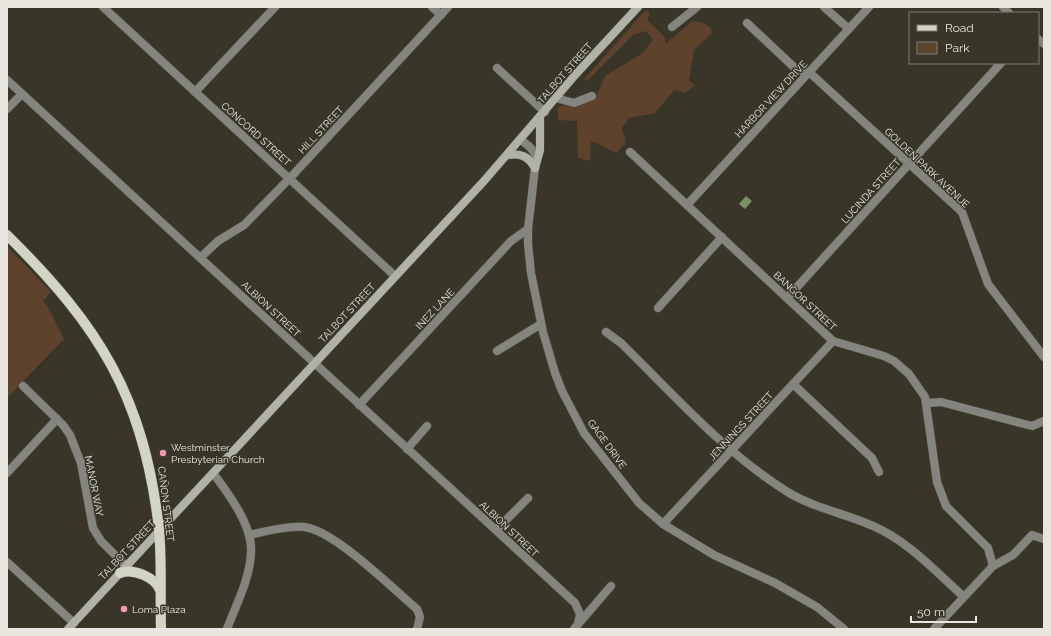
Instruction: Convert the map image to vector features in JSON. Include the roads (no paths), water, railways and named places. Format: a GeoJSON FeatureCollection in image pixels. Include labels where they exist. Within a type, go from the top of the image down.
{"type":"FeatureCollection","features":[{"type":"Feature","properties":{"kind":"main road","name":"TALBOT STREET"},"geometry":{"type":"LineString","coordinates":[[71,626],[126,570],[159,530],[521,140],[556,98],[638,7]]}},
{"type":"Feature","properties":{"kind":"main road"},"geometry":{"type":"LineString","coordinates":[[535,168],[540,150],[542,114]]}},
{"type":"Feature","properties":{"kind":"main road"},"geometry":{"type":"LineString","coordinates":[[507,155],[519,154],[525,156],[535,168]]}},
{"type":"Feature","properties":{"kind":"main road","name":"CAÑON STREET"},"geometry":{"type":"LineString","coordinates":[[7,235],[45,273],[87,324],[111,363],[123,388],[141,434],[148,462],[159,530],[162,629]]}},
{"type":"Feature","properties":{"kind":"main road"},"geometry":{"type":"LineString","coordinates":[[126,570],[154,582],[160,592]]}},
{"type":"Feature","properties":{"kind":"street","name":"CONCORD STREET"},"geometry":{"type":"LineString","coordinates":[[103,7],[395,276]]}},
{"type":"Feature","properties":{"kind":"street"},"geometry":{"type":"LineString","coordinates":[[196,92],[275,7]]}},
{"type":"Feature","properties":{"kind":"street"},"geometry":{"type":"LineString","coordinates":[[432,7],[441,15]]}},
{"type":"Feature","properties":{"kind":"street","name":"HILL STREET"},"geometry":{"type":"LineString","coordinates":[[201,257],[218,241],[244,225],[290,178],[448,7]]}},
{"type":"Feature","properties":{"kind":"street"},"geometry":{"type":"LineString","coordinates":[[672,27],[697,7]]}},
{"type":"Feature","properties":{"kind":"street"},"geometry":{"type":"LineString","coordinates":[[824,7],[849,29]]}},
{"type":"Feature","properties":{"kind":"street","name":"HARBOR VIEW DRIVE"},"geometry":{"type":"LineString","coordinates":[[687,204],[869,7]]}},
{"type":"Feature","properties":{"kind":"street"},"geometry":{"type":"LineString","coordinates":[[747,23],[798,71],[809,72]]}},
{"type":"Feature","properties":{"kind":"street","name":"LUCINDA STREET"},"geometry":{"type":"LineString","coordinates":[[787,298],[1000,64]]}},
{"type":"Feature","properties":{"kind":"street"},"geometry":{"type":"LineString","coordinates":[[497,68],[542,114]]}},
{"type":"Feature","properties":{"kind":"street","name":"GOLDEN PARK AVENUE"},"geometry":{"type":"LineString","coordinates":[[809,72],[962,212],[988,284],[1044,357]]}},
{"type":"Feature","properties":{"kind":"street","name":"ALBION STREET"},"geometry":{"type":"LineString","coordinates":[[7,80],[201,257],[314,364],[574,603],[580,614],[576,626]]}},
{"type":"Feature","properties":{"kind":"street"},"geometry":{"type":"LineString","coordinates":[[7,109],[22,94]]}},
{"type":"Feature","properties":{"kind":"street"},"geometry":{"type":"LineString","coordinates":[[556,98],[574,103],[592,96]]}},
{"type":"Feature","properties":{"kind":"street","name":"GAGE DRIVE"},"geometry":{"type":"LineString","coordinates":[[521,140],[535,154],[535,168],[528,229],[531,273],[541,324],[562,391],[584,433],[639,503],[663,524],[714,555],[775,583],[811,604],[844,629]]}},
{"type":"Feature","properties":{"kind":"street","name":"BANGOR STREET"},"geometry":{"type":"LineString","coordinates":[[630,152],[833,341],[894,361],[909,374],[925,397],[927,403],[937,482],[946,506],[988,548],[993,566]]}},
{"type":"Feature","properties":{"kind":"street","name":"INEZ LANE"},"geometry":{"type":"LineString","coordinates":[[359,405],[511,241],[528,229]]}},
{"type":"Feature","properties":{"kind":"street"},"geometry":{"type":"LineString","coordinates":[[658,308],[722,237]]}},
{"type":"Feature","properties":{"kind":"street"},"geometry":{"type":"LineString","coordinates":[[497,351],[541,324]]}},
{"type":"Feature","properties":{"kind":"street"},"geometry":{"type":"LineString","coordinates":[[606,332],[621,343],[731,451],[786,491],[818,507],[873,526],[896,538],[964,596]]}},
{"type":"Feature","properties":{"kind":"street","name":"JENNINGS STREET"},"geometry":{"type":"LineString","coordinates":[[663,524],[833,341]]}},
{"type":"Feature","properties":{"kind":"street"},"geometry":{"type":"LineString","coordinates":[[793,384],[872,458],[879,472]]}},
{"type":"Feature","properties":{"kind":"street","name":"MANOR WAY"},"geometry":{"type":"LineString","coordinates":[[23,386],[57,419],[70,435],[78,454],[93,528],[101,541],[126,570]]}},
{"type":"Feature","properties":{"kind":"street"},"geometry":{"type":"LineString","coordinates":[[927,403],[942,402],[1032,426],[1044,421]]}},
{"type":"Feature","properties":{"kind":"street"},"geometry":{"type":"LineString","coordinates":[[7,473],[57,419]]}},
{"type":"Feature","properties":{"kind":"street"},"geometry":{"type":"LineString","coordinates":[[407,449],[427,426]]}},
{"type":"Feature","properties":{"kind":"street"},"geometry":{"type":"LineString","coordinates":[[213,473],[238,510],[249,535],[251,552],[247,577],[227,629]]}},
{"type":"Feature","properties":{"kind":"street"},"geometry":{"type":"LineString","coordinates":[[496,530],[528,498]]}},
{"type":"Feature","properties":{"kind":"street"},"geometry":{"type":"LineString","coordinates":[[249,535],[287,527],[304,527],[323,533],[334,539],[417,609],[420,617],[418,629]]}},
{"type":"Feature","properties":{"kind":"street"},"geometry":{"type":"LineString","coordinates":[[934,629],[993,566],[1013,555],[1032,535],[1036,535],[1044,539]]}},
{"type":"Feature","properties":{"kind":"street"},"geometry":{"type":"LineString","coordinates":[[7,562],[71,626]]}},
{"type":"Feature","properties":{"kind":"street"},"geometry":{"type":"LineString","coordinates":[[576,626],[611,586]]}},
{"type":"Feature","properties":{"kind":"place","name":"Westminster Presbyterian Church"},"geometry":{"type":"Point","coordinates":[163,453]}},
{"type":"Feature","properties":{"kind":"place","name":"Loma Plaza"},"geometry":{"type":"Point","coordinates":[124,609]}}]}
